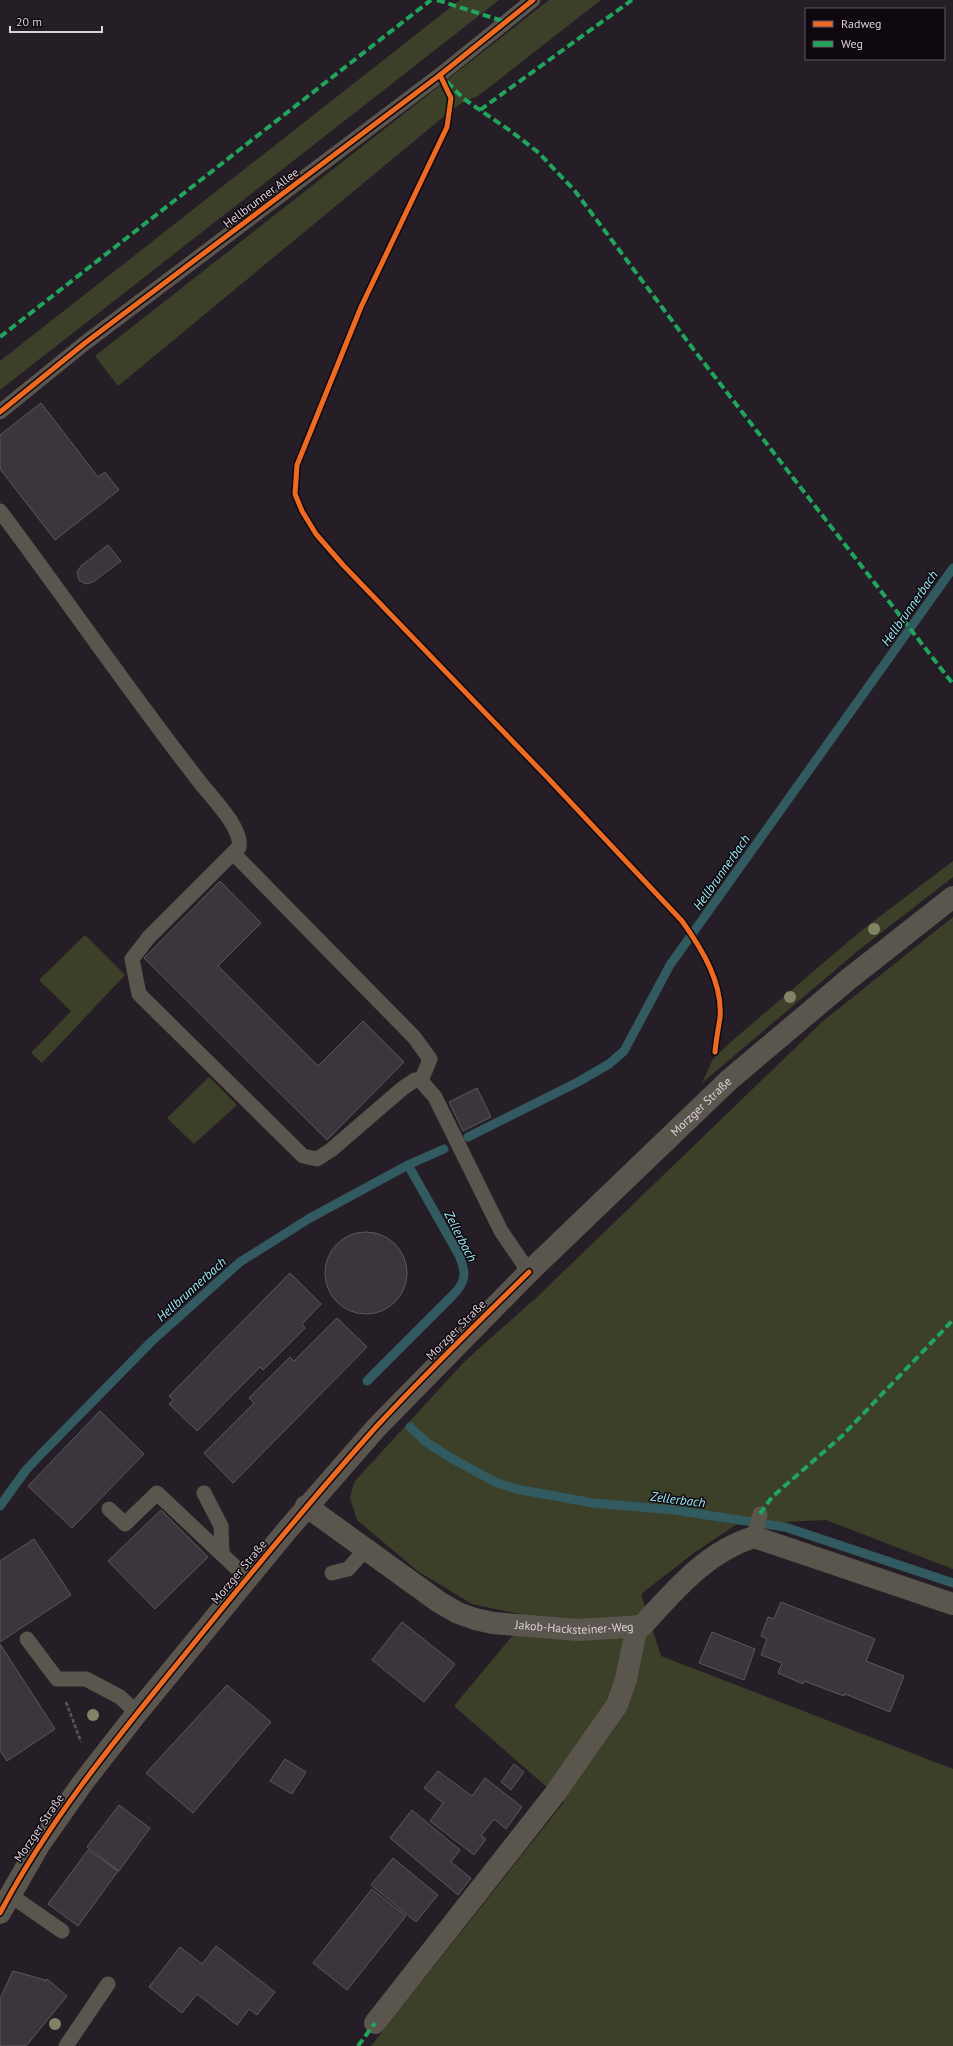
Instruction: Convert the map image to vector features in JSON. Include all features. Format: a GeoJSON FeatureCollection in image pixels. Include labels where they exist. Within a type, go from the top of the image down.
{"type":"FeatureCollection","features":[{"type":"Feature","properties":{"kind":"street","name":"Morzger Straße"},"geometry":{"type":"LineString","coordinates":[[5,1904],[61,1812],[137,1712],[306,1506],[377,1427],[529,1272],[735,1076],[850,978],[953,897]]}},
{"type":"Feature","properties":{"kind":"street","name":"Jakob-Hacksteiner-Weg"},"geometry":{"type":"LineString","coordinates":[[306,1506],[439,1602],[475,1619],[528,1627],[578,1630],[642,1626],[681,1582],[705,1562],[724,1549],[755,1533]]}},
{"type":"Feature","properties":{"kind":"street"},"geometry":{"type":"LineString","coordinates":[[755,1533],[953,1604]]}},
{"type":"Feature","properties":{"kind":"street"},"geometry":{"type":"LineString","coordinates":[[375,2023],[554,1795],[617,1705],[626,1679],[637,1626]]}},
{"type":"Feature","properties":{"kind":"lane","name":"Hellbrunner Allee"},"geometry":{"type":"LineString","coordinates":[[0,412],[85,343],[440,75],[531,1]]}},
{"type":"Feature","properties":{"kind":"lane"},"geometry":{"type":"LineString","coordinates":[[0,511],[166,739],[230,821],[240,842],[239,847],[149,937],[132,959],[139,994],[303,1156],[317,1159],[331,1150],[403,1088],[415,1080],[421,1081],[435,1097],[501,1231],[529,1272]]}},
{"type":"Feature","properties":{"kind":"lane"},"geometry":{"type":"LineString","coordinates":[[233,853],[414,1037],[430,1059],[421,1081]]}},
{"type":"Feature","properties":{"kind":"lane"},"geometry":{"type":"LineString","coordinates":[[109,1508],[125,1524],[157,1493],[247,1578]]}},
{"type":"Feature","properties":{"kind":"lane"},"geometry":{"type":"LineString","coordinates":[[204,1493],[221,1526],[222,1554]]}},
{"type":"Feature","properties":{"kind":"lane"},"geometry":{"type":"LineString","coordinates":[[755,1533],[760,1514]]}},
{"type":"Feature","properties":{"kind":"lane"},"geometry":{"type":"LineString","coordinates":[[332,1573],[348,1569],[366,1549]]}},
{"type":"Feature","properties":{"kind":"lane"},"geometry":{"type":"LineString","coordinates":[[27,1639],[57,1679],[86,1679],[120,1697],[137,1712]]}},
{"type":"Feature","properties":{"kind":"lane"},"geometry":{"type":"LineString","coordinates":[[5,1904],[62,1931]]}},
{"type":"Feature","properties":{"kind":"lane"},"geometry":{"type":"LineString","coordinates":[[66,2046],[108,1984]]}},
{"type":"Feature","properties":{"kind":"path"},"geometry":{"type":"LineString","coordinates":[[440,75],[451,98],[447,127],[361,307],[297,465],[295,494],[302,510],[316,534],[344,565],[572,803],[682,921],[697,942],[715,980],[719,1001],[720,1018],[714,1052]]}},
{"type":"Feature","properties":{"kind":"path"},"geometry":{"type":"LineString","coordinates":[[57,1679],[82,1746]]}},
{"type":"Feature","properties":{"kind":"green space"},"geometry":{"type":"Polygon","coordinates":[[[460,0],[499,0],[0,390],[0,361],[460,0]]]}},
{"type":"Feature","properties":{"kind":"green space"},"geometry":{"type":"Polygon","coordinates":[[[549,0],[601,0],[478,96],[463,102],[447,114],[118,386],[95,356],[549,0]]]}},
{"type":"Feature","properties":{"kind":"green space"},"geometry":{"type":"Polygon","coordinates":[[[953,861],[953,877],[860,949],[702,1083],[713,1059],[733,1040],[862,930],[953,861]]]}},
{"type":"Feature","properties":{"kind":"green space"},"geometry":{"type":"Polygon","coordinates":[[[953,917],[953,1569],[826,1520],[737,1524],[695,1552],[641,1594],[661,1656],[953,1769],[953,2046],[371,2046],[564,1802],[454,1706],[529,1616],[472,1604],[419,1572],[357,1520],[350,1498],[354,1482],[465,1361],[536,1298],[822,1022],[953,917]]]}},
{"type":"Feature","properties":{"kind":"green space"},"geometry":{"type":"Polygon","coordinates":[[[85,935],[125,975],[42,1063],[31,1053],[71,1011],[39,980],[85,935]]]}},
{"type":"Feature","properties":{"kind":"green space"},"geometry":{"type":"Polygon","coordinates":[[[209,1077],[237,1105],[194,1144],[167,1118],[209,1077]]]}},
{"type":"Feature","properties":{"kind":"building"},"geometry":{"type":"Polygon","coordinates":[[[41,403],[98,477],[105,472],[119,490],[55,540],[0,469],[0,435],[41,403]]]}},
{"type":"Feature","properties":{"kind":"building"},"geometry":{"type":"Polygon","coordinates":[[[108,545],[121,561],[93,582],[86,584],[79,580],[77,572],[81,566],[108,545]]]}},
{"type":"Feature","properties":{"kind":"building"},"geometry":{"type":"Polygon","coordinates":[[[220,881],[261,923],[218,966],[318,1066],[363,1021],[404,1062],[327,1140],[144,958],[220,881]]]}},
{"type":"Feature","properties":{"kind":"building"},"geometry":{"type":"Polygon","coordinates":[[[477,1088],[491,1117],[463,1131],[449,1102],[477,1088]]]}},
{"type":"Feature","properties":{"kind":"building"},"geometry":{"type":"Polygon","coordinates":[[[366,1232],[382,1235],[395,1244],[404,1257],[407,1273],[404,1289],[395,1302],[382,1311],[366,1314],[350,1311],[337,1302],[328,1289],[325,1273],[328,1257],[337,1244],[350,1235],[366,1232]]]}},
{"type":"Feature","properties":{"kind":"building"},"geometry":{"type":"Polygon","coordinates":[[[290,1273],[321,1304],[302,1324],[305,1328],[263,1370],[260,1367],[197,1431],[169,1404],[174,1400],[169,1396],[290,1273]]]}},
{"type":"Feature","properties":{"kind":"building"},"geometry":{"type":"Polygon","coordinates":[[[337,1318],[367,1347],[233,1483],[204,1453],[254,1403],[249,1398],[290,1357],[294,1361],[337,1318]]]}},
{"type":"Feature","properties":{"kind":"building"},"geometry":{"type":"Polygon","coordinates":[[[100,1411],[144,1454],[72,1528],[28,1486],[100,1411]]]}},
{"type":"Feature","properties":{"kind":"building"},"geometry":{"type":"Polygon","coordinates":[[[161,1510],[208,1557],[155,1609],[108,1561],[161,1510]]]}},
{"type":"Feature","properties":{"kind":"building"},"geometry":{"type":"Polygon","coordinates":[[[34,1539],[71,1595],[0,1642],[0,1561],[34,1539]]]}},
{"type":"Feature","properties":{"kind":"building"},"geometry":{"type":"Polygon","coordinates":[[[781,1602],[875,1639],[866,1661],[904,1676],[890,1712],[845,1694],[844,1696],[804,1681],[803,1684],[778,1673],[782,1663],[761,1655],[767,1639],[761,1636],[768,1617],[774,1619],[781,1602]]]}},
{"type":"Feature","properties":{"kind":"building"},"geometry":{"type":"Polygon","coordinates":[[[402,1622],[455,1664],[424,1702],[372,1660],[402,1622]]]}},
{"type":"Feature","properties":{"kind":"building"},"geometry":{"type":"Polygon","coordinates":[[[712,1632],[755,1649],[744,1680],[699,1663],[712,1632]]]}},
{"type":"Feature","properties":{"kind":"building"},"geometry":{"type":"Polygon","coordinates":[[[0,1644],[55,1729],[7,1761],[0,1751],[0,1644]]]}},
{"type":"Feature","properties":{"kind":"building"},"geometry":{"type":"Polygon","coordinates":[[[227,1685],[271,1722],[193,1813],[146,1773],[227,1685]]]}},
{"type":"Feature","properties":{"kind":"building"},"geometry":{"type":"Polygon","coordinates":[[[285,1759],[306,1772],[292,1794],[270,1781],[285,1759]]]}},
{"type":"Feature","properties":{"kind":"building"},"geometry":{"type":"Polygon","coordinates":[[[514,1764],[524,1772],[511,1790],[501,1782],[514,1764]]]}},
{"type":"Feature","properties":{"kind":"building"},"geometry":{"type":"Polygon","coordinates":[[[438,1771],[472,1796],[485,1778],[522,1807],[506,1829],[494,1819],[481,1836],[486,1839],[474,1855],[430,1821],[443,1803],[424,1788],[438,1771]]]}},
{"type":"Feature","properties":{"kind":"building"},"geometry":{"type":"Polygon","coordinates":[[[119,1805],[150,1828],[119,1871],[87,1847],[119,1805]]]}},
{"type":"Feature","properties":{"kind":"building"},"geometry":{"type":"Polygon","coordinates":[[[412,1810],[460,1850],[451,1862],[471,1878],[458,1895],[390,1838],[412,1810]]]}},
{"type":"Feature","properties":{"kind":"building"},"geometry":{"type":"Polygon","coordinates":[[[88,1850],[118,1871],[78,1926],[48,1904],[88,1850]]]}},
{"type":"Feature","properties":{"kind":"building"},"geometry":{"type":"Polygon","coordinates":[[[393,1858],[438,1895],[416,1922],[371,1885],[393,1858]]]}},
{"type":"Feature","properties":{"kind":"building"},"geometry":{"type":"Polygon","coordinates":[[[372,1889],[406,1916],[347,1990],[313,1963],[372,1889]]]}},
{"type":"Feature","properties":{"kind":"building"},"geometry":{"type":"Polygon","coordinates":[[[216,1946],[275,1992],[257,2015],[249,2009],[237,2025],[197,1994],[182,2013],[149,1987],[180,1947],[202,1964],[216,1946]]]}},
{"type":"Feature","properties":{"kind":"building"},"geometry":{"type":"Polygon","coordinates":[[[13,1971],[45,1980],[45,1982],[47,1979],[67,1996],[26,2046],[0,2046],[0,1999],[13,1971]]]}},
{"type":"Feature","properties":{"kind":"waterway","name":"Hellbrunnerbach"},"geometry":{"type":"LineString","coordinates":[[468,1137],[578,1082],[609,1064],[624,1051],[670,965],[953,568]]}},
{"type":"Feature","properties":{"kind":"waterway","name":"Hellbrunnerbach"},"geometry":{"type":"LineString","coordinates":[[0,1506],[26,1470],[152,1341],[240,1262],[310,1218],[408,1165],[444,1149]]}},
{"type":"Feature","properties":{"kind":"waterway","name":"Zellerbach"},"geometry":{"type":"LineString","coordinates":[[367,1381],[458,1290],[464,1276],[463,1266],[459,1255],[408,1165]]}},
{"type":"Feature","properties":{"kind":"waterway","name":"Zellerbach"},"geometry":{"type":"LineString","coordinates":[[410,1427],[426,1442],[451,1458],[495,1482],[516,1489],[593,1503],[674,1510],[785,1527],[953,1583]]}},
{"type":"Feature","properties":{"kind":"marked path"},"geometry":{"type":"LineString","coordinates":[[0,337],[431,0]]}},
{"type":"Feature","properties":{"kind":"marked path"},"geometry":{"type":"LineString","coordinates":[[437,0],[506,22]]}},
{"type":"Feature","properties":{"kind":"marked path"},"geometry":{"type":"LineString","coordinates":[[480,110],[632,0]]}},
{"type":"Feature","properties":{"kind":"marked path"},"geometry":{"type":"LineString","coordinates":[[447,82],[464,99],[512,132],[539,153],[575,191],[694,350],[953,684]]}},
{"type":"Feature","properties":{"kind":"marked path"},"geometry":{"type":"LineString","coordinates":[[760,1514],[772,1497],[842,1436],[953,1320]]}},
{"type":"Feature","properties":{"kind":"marked path"},"geometry":{"type":"LineString","coordinates":[[358,2046],[375,2023]]}},
{"type":"Feature","properties":{"kind":"cycle path"},"geometry":{"type":"LineString","coordinates":[[0,412],[85,343],[440,75],[533,0]]}},
{"type":"Feature","properties":{"kind":"cycle path"},"geometry":{"type":"LineString","coordinates":[[440,75],[451,98],[447,127],[361,307],[297,465],[295,494],[302,511],[316,534],[343,565],[545,775],[682,921],[704,955],[715,979],[720,1005],[720,1018],[715,1052]]}},
{"type":"Feature","properties":{"kind":"cycle path"},"geometry":{"type":"LineString","coordinates":[[0,1913],[40,1845],[85,1781],[108,1750],[253,1570],[376,1427],[432,1368],[529,1272]]}}]}
